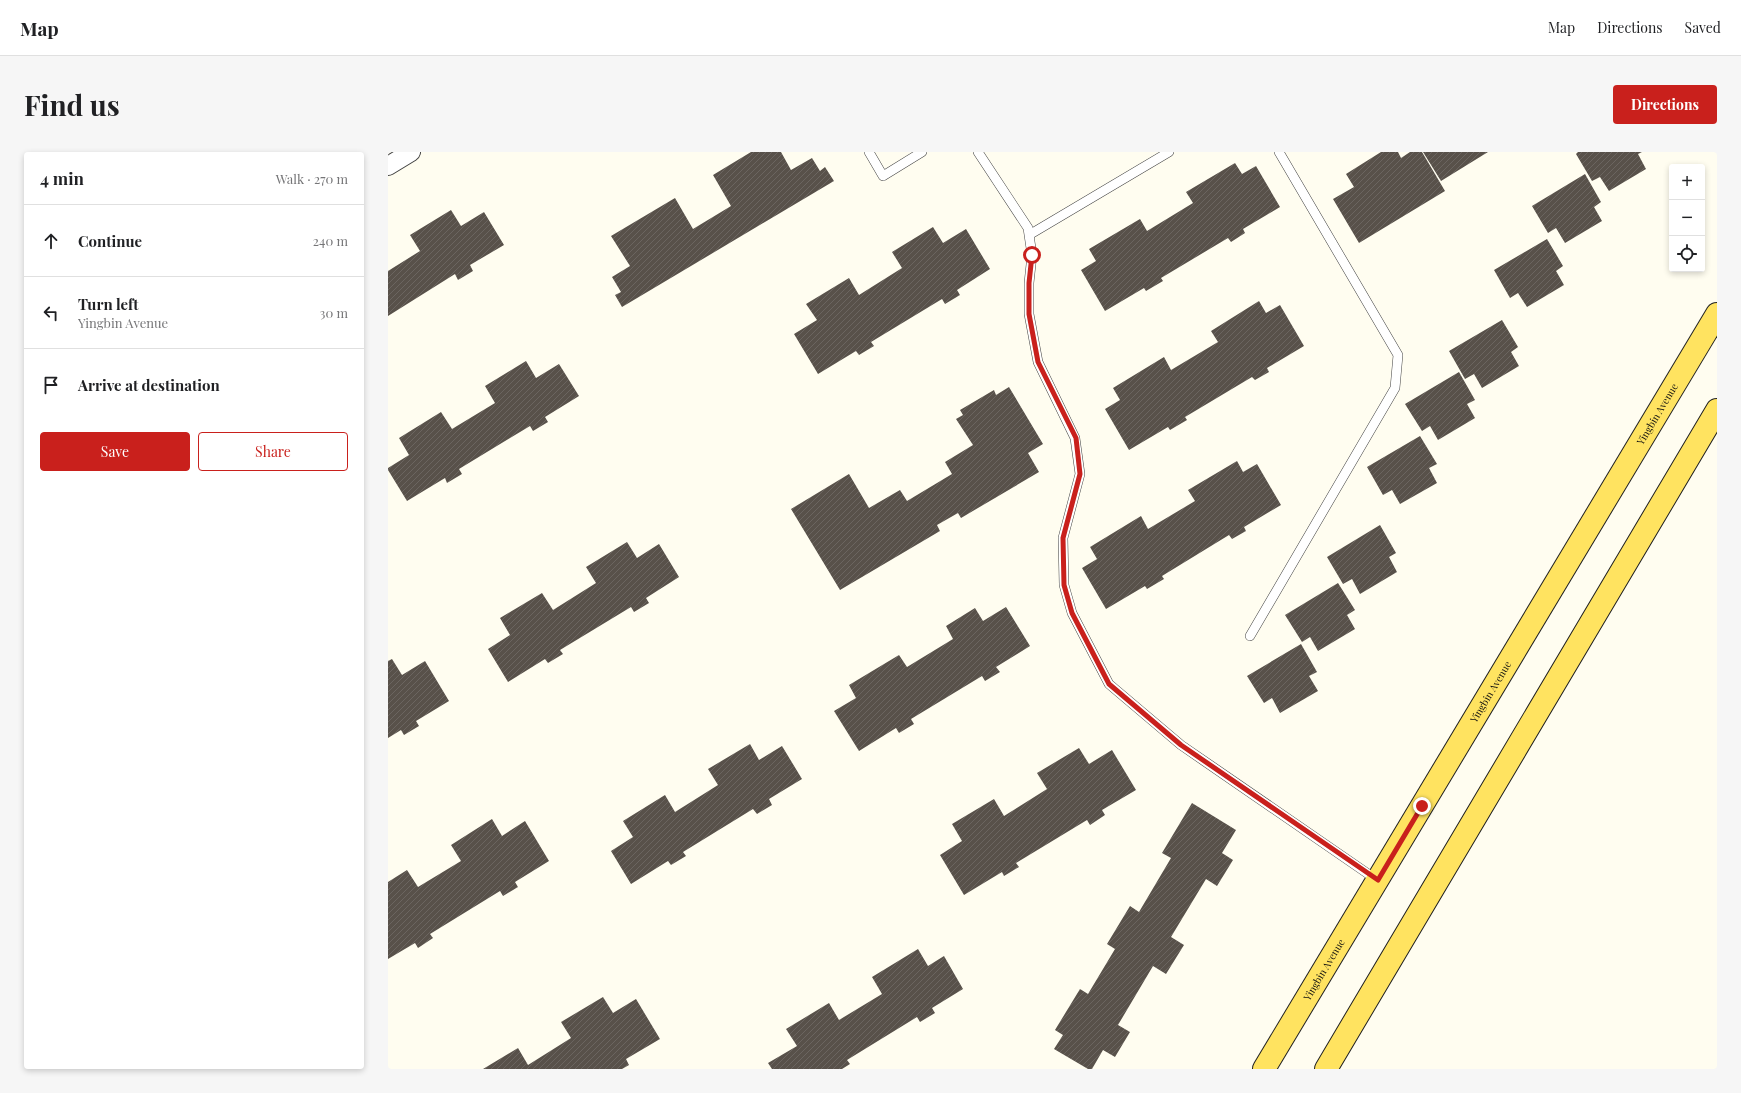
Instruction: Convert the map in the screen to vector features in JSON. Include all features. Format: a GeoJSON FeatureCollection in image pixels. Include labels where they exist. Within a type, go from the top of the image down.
{"type":"FeatureCollection","features":[{"type":"Feature","properties":{"kind":"main road","name":"Yingbin Avenue"},"geometry":{"type":"LineString","coordinates":[[1264,1069],[1717,314]]}},
{"type":"Feature","properties":{"kind":"main road"},"geometry":{"type":"LineString","coordinates":[[1326,1069],[1717,410]]}},
{"type":"Feature","properties":{"kind":"street"},"geometry":{"type":"LineString","coordinates":[[388,166],[411,152]]}},
{"type":"Feature","properties":{"kind":"lane"},"geometry":{"type":"LineString","coordinates":[[869,152],[883,176],[922,152]]}},
{"type":"Feature","properties":{"kind":"lane"},"geometry":{"type":"LineString","coordinates":[[978,152],[1028,228],[1032,255],[1029,283],[1029,314],[1038,362],[1076,438],[1080,474],[1063,538],[1064,585],[1072,613],[1109,684],[1187,750],[1378,880]]}},
{"type":"Feature","properties":{"kind":"lane"},"geometry":{"type":"LineString","coordinates":[[1029,235],[1169,152]]}},
{"type":"Feature","properties":{"kind":"lane"},"geometry":{"type":"LineString","coordinates":[[1250,636],[1395,388],[1398,355],[1280,152]]}},
{"type":"Feature","properties":{"kind":"building"},"geometry":{"type":"Polygon","coordinates":[[[751,152],[781,152],[791,170],[812,158],[820,171],[825,167],[834,181],[622,307],[615,295],[621,292],[612,277],[630,266],[611,236],[675,198],[693,229],[731,206],[713,175],[751,152]]]}},
{"type":"Feature","properties":{"kind":"building"},"geometry":{"type":"Polygon","coordinates":[[[1381,152],[1398,152],[1401,158],[1410,152],[1422,152],[1445,191],[1359,243],[1333,199],[1354,187],[1346,174],[1381,152]]]}},
{"type":"Feature","properties":{"kind":"building"},"geometry":{"type":"Polygon","coordinates":[[[1423,152],[1488,152],[1441,181],[1423,152]]]}},
{"type":"Feature","properties":{"kind":"building"},"geometry":{"type":"Polygon","coordinates":[[[1578,152],[1642,152],[1638,154],[1646,169],[1609,191],[1600,177],[1592,181],[1576,154],[1578,152]]]}},
{"type":"Feature","properties":{"kind":"building"},"geometry":{"type":"Polygon","coordinates":[[[1235,163],[1242,174],[1256,166],[1280,207],[1243,229],[1245,233],[1231,242],[1228,238],[1161,278],[1163,281],[1146,291],[1144,288],[1105,311],[1081,270],[1096,261],[1089,249],[1140,219],[1147,231],[1193,203],[1186,192],[1235,163]]]}},
{"type":"Feature","properties":{"kind":"building"},"geometry":{"type":"Polygon","coordinates":[[[1585,174],[1601,202],[1594,207],[1602,221],[1565,243],[1556,228],[1548,233],[1532,206],[1585,174]]]}},
{"type":"Feature","properties":{"kind":"building"},"geometry":{"type":"Polygon","coordinates":[[[451,210],[461,226],[484,212],[504,245],[470,265],[473,271],[458,280],[455,274],[388,316],[388,271],[420,251],[410,235],[451,210]]]}},
{"type":"Feature","properties":{"kind":"building"},"geometry":{"type":"Polygon","coordinates":[[[933,227],[943,243],[966,229],[990,269],[957,290],[960,295],[945,304],[942,299],[871,342],[874,346],[859,355],[856,351],[818,374],[794,334],[817,320],[806,304],[849,278],[859,295],[902,268],[892,252],[933,227]]]}},
{"type":"Feature","properties":{"kind":"building"},"geometry":{"type":"Polygon","coordinates":[[[1547,239],[1563,266],[1556,271],[1564,285],[1527,307],[1518,293],[1510,298],[1494,270],[1547,239]]]}},
{"type":"Feature","properties":{"kind":"building"},"geometry":{"type":"Polygon","coordinates":[[[1259,301],[1266,313],[1280,305],[1304,346],[1267,368],[1269,372],[1255,380],[1252,377],[1185,417],[1187,420],[1170,430],[1168,427],[1129,450],[1105,409],[1120,400],[1113,388],[1164,357],[1171,370],[1218,342],[1211,331],[1259,301]]]}},
{"type":"Feature","properties":{"kind":"building"},"geometry":{"type":"Polygon","coordinates":[[[1502,320],[1518,347],[1511,352],[1519,366],[1482,388],[1474,374],[1465,379],[1449,351],[1502,320]]]}},
{"type":"Feature","properties":{"kind":"building"},"geometry":{"type":"Polygon","coordinates":[[[526,361],[536,378],[559,364],[579,396],[545,417],[548,422],[533,431],[530,426],[459,469],[462,474],[447,483],[445,478],[407,501],[388,470],[388,468],[409,455],[399,438],[441,412],[452,429],[495,403],[485,386],[526,361]]]}},
{"type":"Feature","properties":{"kind":"building"},"geometry":{"type":"Polygon","coordinates":[[[1459,372],[1475,400],[1467,404],[1475,418],[1438,440],[1430,426],[1422,431],[1405,404],[1459,372]]]}},
{"type":"Feature","properties":{"kind":"building"},"geometry":{"type":"Polygon","coordinates":[[[1009,387],[1043,444],[1028,453],[1039,472],[961,518],[958,513],[937,525],[940,531],[840,590],[791,509],[849,474],[869,508],[900,490],[907,501],[952,474],[945,462],[973,445],[956,419],[963,415],[960,410],[994,390],[996,395],[1009,387]]]}},
{"type":"Feature","properties":{"kind":"building"},"geometry":{"type":"Polygon","coordinates":[[[1420,436],[1437,464],[1429,468],[1437,483],[1400,504],[1392,490],[1383,495],[1367,467],[1420,436]]]}},
{"type":"Feature","properties":{"kind":"building"},"geometry":{"type":"Polygon","coordinates":[[[1237,461],[1243,472],[1257,464],[1281,505],[1244,527],[1246,531],[1232,539],[1229,535],[1162,576],[1164,579],[1147,589],[1145,586],[1106,609],[1082,568],[1097,559],[1090,547],[1141,516],[1148,529],[1195,501],[1188,490],[1237,461]]]}},
{"type":"Feature","properties":{"kind":"building"},"geometry":{"type":"Polygon","coordinates":[[[1380,525],[1396,553],[1389,557],[1397,572],[1360,594],[1352,579],[1343,584],[1327,557],[1380,525]]]}},
{"type":"Feature","properties":{"kind":"building"},"geometry":{"type":"Polygon","coordinates":[[[627,542],[637,558],[659,544],[679,577],[646,598],[649,603],[634,612],[631,607],[560,650],[563,654],[548,663],[545,659],[508,682],[488,649],[510,635],[500,618],[542,593],[553,610],[596,583],[586,567],[627,542]]]}},
{"type":"Feature","properties":{"kind":"building"},"geometry":{"type":"Polygon","coordinates":[[[1338,583],[1355,610],[1347,615],[1355,629],[1318,651],[1310,637],[1302,642],[1285,615],[1338,583]]]}},
{"type":"Feature","properties":{"kind":"building"},"geometry":{"type":"Polygon","coordinates":[[[1006,607],[1030,646],[996,667],[1000,672],[985,681],[982,676],[911,719],[914,724],[899,733],[896,728],[859,751],[834,711],[856,698],[849,685],[899,655],[907,667],[953,639],[946,626],[975,608],[983,621],[1006,607]]]}},
{"type":"Feature","properties":{"kind":"building"},"geometry":{"type":"Polygon","coordinates":[[[1301,644],[1317,672],[1309,676],[1318,691],[1280,713],[1272,698],[1264,703],[1247,676],[1301,644]]]}},
{"type":"Feature","properties":{"kind":"building"},"geometry":{"type":"Polygon","coordinates":[[[392,659],[402,675],[425,661],[449,701],[416,721],[419,726],[404,735],[401,730],[388,738],[388,661],[392,659]]]}},
{"type":"Feature","properties":{"kind":"building"},"geometry":{"type":"Polygon","coordinates":[[[750,744],[759,760],[782,746],[802,779],[769,799],[772,805],[757,814],[753,809],[683,852],[686,856],[671,865],[668,861],[631,884],[611,851],[633,837],[623,821],[665,795],[675,812],[718,785],[708,769],[750,744]]]}},
{"type":"Feature","properties":{"kind":"building"},"geometry":{"type":"Polygon","coordinates":[[[1079,748],[1089,764],[1112,750],[1136,790],[1102,810],[1105,815],[1090,825],[1087,820],[1016,863],[1019,867],[1004,876],[1002,872],[964,895],[940,855],[962,841],[952,824],[994,799],[1004,816],[1047,789],[1037,773],[1079,748]]]}},
{"type":"Feature","properties":{"kind":"building"},"geometry":{"type":"Polygon","coordinates":[[[1192,803],[1236,830],[1222,853],[1233,860],[1217,886],[1206,879],[1171,937],[1184,945],[1166,974],[1153,966],[1118,1025],[1130,1032],[1115,1057],[1103,1050],[1092,1069],[1088,1069],[1054,1049],[1063,1035],[1055,1030],[1080,989],[1088,994],[1115,949],[1107,944],[1130,906],[1139,912],[1171,858],[1162,853],[1192,803]]]}},
{"type":"Feature","properties":{"kind":"building"},"geometry":{"type":"Polygon","coordinates":[[[492,819],[502,836],[525,821],[549,861],[515,882],[518,887],[503,896],[500,891],[430,934],[433,938],[418,948],[415,943],[388,959],[388,882],[407,870],[418,887],[461,861],[451,845],[492,819]]]}},
{"type":"Feature","properties":{"kind":"building"},"geometry":{"type":"Polygon","coordinates":[[[918,949],[928,966],[944,956],[963,989],[932,1008],[935,1013],[920,1022],[917,1017],[847,1060],[850,1064],[842,1069],[772,1069],[768,1063],[797,1046],[786,1029],[829,1003],[839,1020],[882,994],[872,977],[918,949]]]}},
{"type":"Feature","properties":{"kind":"building"},"geometry":{"type":"Polygon","coordinates":[[[603,997],[613,1013],[636,999],[660,1039],[626,1059],[629,1065],[622,1069],[483,1069],[518,1048],[528,1065],[571,1038],[561,1022],[603,997]]]}},
{"type":"Feature","properties":{"kind":"route"},"geometry":{"type":"LineString","coordinates":[[1032,255],[1029,283],[1029,314],[1038,362],[1076,438],[1080,474],[1063,538],[1064,585],[1072,613],[1109,684],[1181,745],[1206,764],[1378,880],[1422,806]]}}]}
